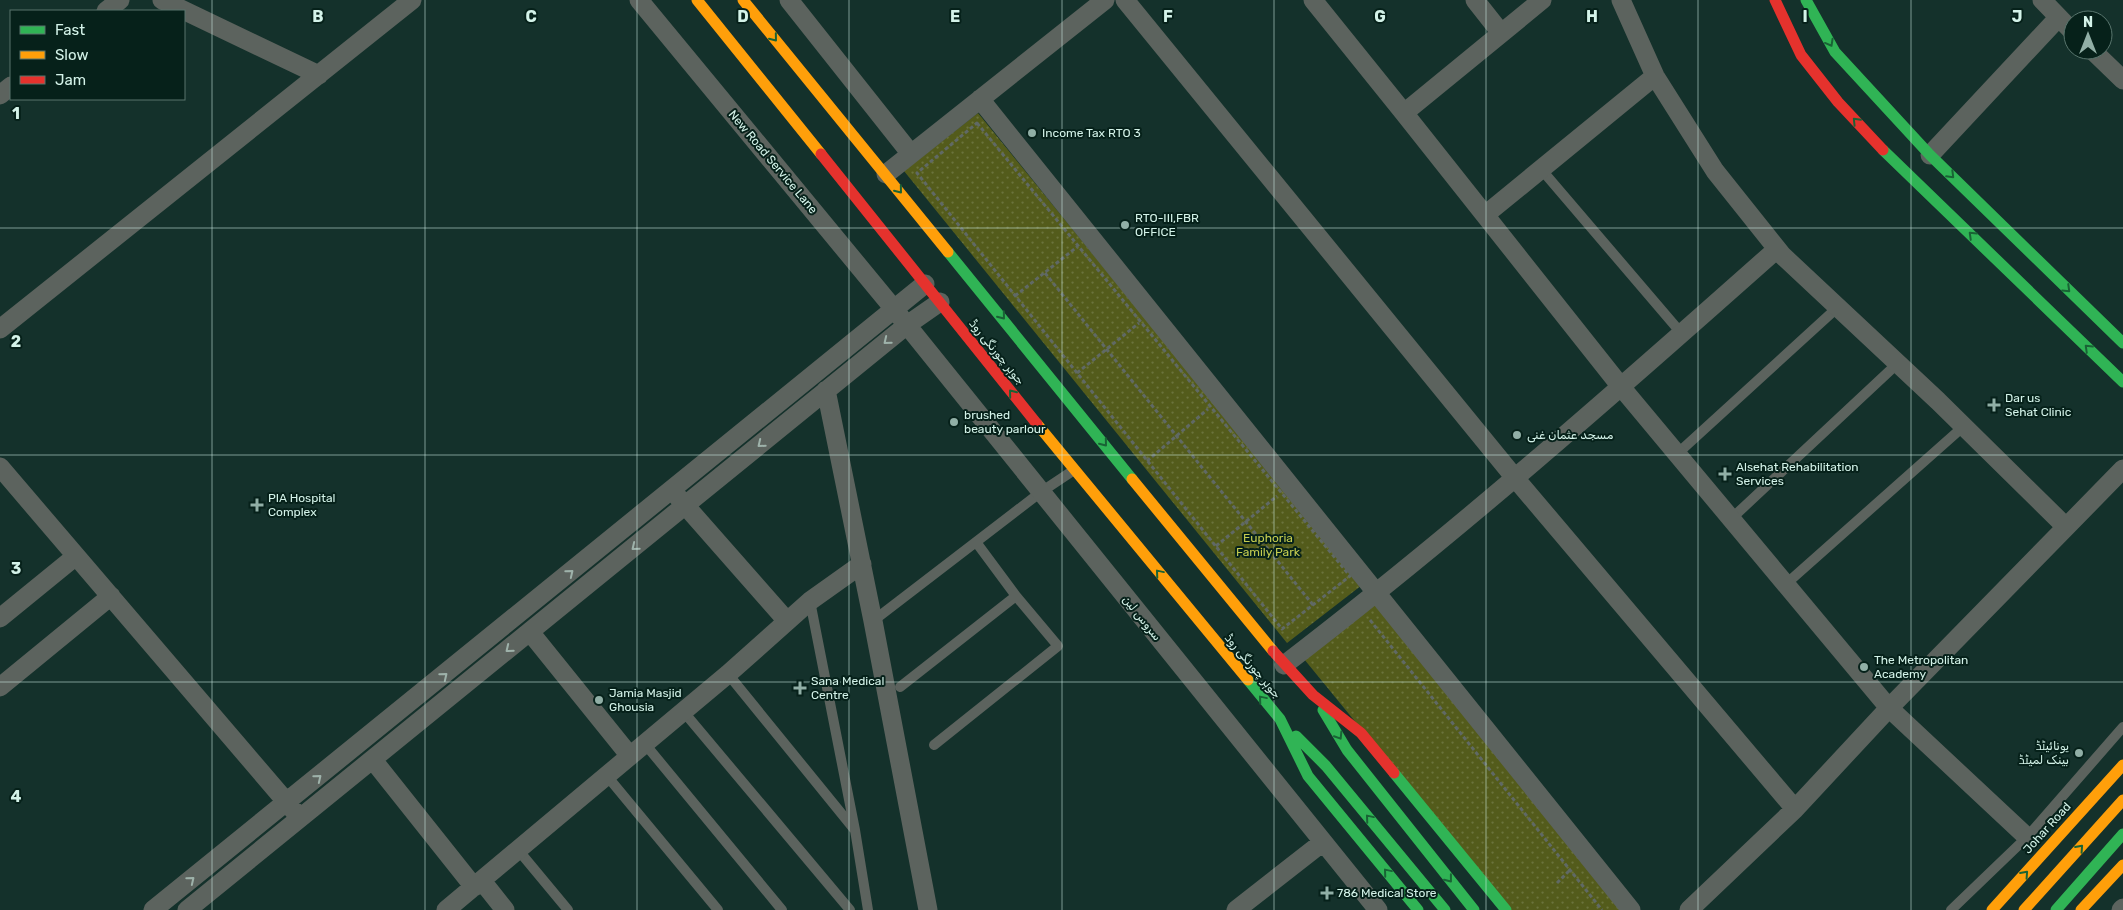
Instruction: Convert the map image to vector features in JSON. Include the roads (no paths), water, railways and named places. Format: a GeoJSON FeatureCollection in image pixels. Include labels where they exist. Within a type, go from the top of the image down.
{"type":"FeatureCollection","features":[{"type":"Feature","properties":{"kind":"main road","name":"جوہر چورنگی روڈ"},"geometry":{"type":"LineString","coordinates":[[697,0],[1074,470],[1280,719],[1326,766],[1445,910]]}},
{"type":"Feature","properties":{"kind":"main road","name":"جوہر چورنگی روڈ"},"geometry":{"type":"LineString","coordinates":[[743,0],[1284,665],[1313,695],[1361,733],[1506,910]]}},
{"type":"Feature","properties":{"kind":"main road"},"geometry":{"type":"LineString","coordinates":[[1775,0],[1801,55],[1838,102],[1886,153],[2123,382]]}},
{"type":"Feature","properties":{"kind":"main road"},"geometry":{"type":"LineString","coordinates":[[1806,0],[1835,52],[1930,155],[2123,343]]}},
{"type":"Feature","properties":{"kind":"main road","name":"جوہر چورنگی روڈ"},"geometry":{"type":"LineString","coordinates":[[1313,695],[1347,750],[1474,910]]}},
{"type":"Feature","properties":{"kind":"main road","name":"جوہر چورنگی روڈ"},"geometry":{"type":"LineString","coordinates":[[1280,719],[1308,776],[1418,910]]}},
{"type":"Feature","properties":{"kind":"main road","name":"Johar Road"},"geometry":{"type":"LineString","coordinates":[[1992,910],[2123,765]]}},
{"type":"Feature","properties":{"kind":"main road"},"geometry":{"type":"LineString","coordinates":[[2024,910],[2123,800]]}},
{"type":"Feature","properties":{"kind":"main road"},"geometry":{"type":"LineString","coordinates":[[2056,910],[2123,834]]}},
{"type":"Feature","properties":{"kind":"main road"},"geometry":{"type":"LineString","coordinates":[[2081,910],[2123,865]]}},
{"type":"Feature","properties":{"kind":"street"},"geometry":{"type":"LineString","coordinates":[[107,10],[120,0]]}},
{"type":"Feature","properties":{"kind":"street"},"geometry":{"type":"LineString","coordinates":[[162,0],[183,10]]}},
{"type":"Feature","properties":{"kind":"street"},"geometry":{"type":"LineString","coordinates":[[0,329],[412,0]]}},
{"type":"Feature","properties":{"kind":"street","name":"New Road Service Lane"},"geometry":{"type":"LineString","coordinates":[[639,0],[907,325]]}},
{"type":"Feature","properties":{"kind":"street"},"geometry":{"type":"LineString","coordinates":[[789,0],[911,154]]}},
{"type":"Feature","properties":{"kind":"street"},"geometry":{"type":"LineString","coordinates":[[886,174],[1105,0]]}},
{"type":"Feature","properties":{"kind":"street"},"geometry":{"type":"LineString","coordinates":[[1125,0],[1514,478],[1795,809]]}},
{"type":"Feature","properties":{"kind":"street"},"geometry":{"type":"LineString","coordinates":[[1313,0],[1622,388],[1889,708],[2027,837]]}},
{"type":"Feature","properties":{"kind":"street"},"geometry":{"type":"LineString","coordinates":[[1475,0],[1502,33]]}},
{"type":"Feature","properties":{"kind":"street"},"geometry":{"type":"LineString","coordinates":[[1404,113],[1542,0]]}},
{"type":"Feature","properties":{"kind":"street"},"geometry":{"type":"LineString","coordinates":[[1622,0],[1655,76],[1715,171],[1777,249],[1964,426],[2066,527]]}},
{"type":"Feature","properties":{"kind":"street"},"geometry":{"type":"LineString","coordinates":[[2042,0],[2063,23]]}},
{"type":"Feature","properties":{"kind":"street"},"geometry":{"type":"LineString","coordinates":[[185,11],[319,75]]}},
{"type":"Feature","properties":{"kind":"street"},"geometry":{"type":"LineString","coordinates":[[1930,155],[2058,18]]}},
{"type":"Feature","properties":{"kind":"street"},"geometry":{"type":"LineString","coordinates":[[2102,60],[2123,80]]}},
{"type":"Feature","properties":{"kind":"street"},"geometry":{"type":"LineString","coordinates":[[1485,215],[1655,76]]}},
{"type":"Feature","properties":{"kind":"street"},"geometry":{"type":"LineString","coordinates":[[0,95],[10,87]]}},
{"type":"Feature","properties":{"kind":"street"},"geometry":{"type":"LineString","coordinates":[[980,99],[1631,910]]}},
{"type":"Feature","properties":{"kind":"street"},"geometry":{"type":"LineString","coordinates":[[1284,665],[1377,594],[1622,388],[1777,249]]}},
{"type":"Feature","properties":{"kind":"street"},"geometry":{"type":"LineString","coordinates":[[153,910],[925,284]]}},
{"type":"Feature","properties":{"kind":"street"},"geometry":{"type":"LineString","coordinates":[[187,910],[826,390],[907,325],[940,302]]}},
{"type":"Feature","properties":{"kind":"street","name":"سروس لین"},"geometry":{"type":"LineString","coordinates":[[907,325],[1378,910]]}},
{"type":"Feature","properties":{"kind":"street"},"geometry":{"type":"LineString","coordinates":[[826,390],[862,564],[928,910]]}},
{"type":"Feature","properties":{"kind":"street"},"geometry":{"type":"LineString","coordinates":[[0,467],[301,818]]}},
{"type":"Feature","properties":{"kind":"street"},"geometry":{"type":"LineString","coordinates":[[1689,910],[1795,809],[1889,708],[2123,469]]}},
{"type":"Feature","properties":{"kind":"street"},"geometry":{"type":"LineString","coordinates":[[672,490],[787,621]]}},
{"type":"Feature","properties":{"kind":"street"},"geometry":{"type":"LineString","coordinates":[[0,618],[76,556]]}},
{"type":"Feature","properties":{"kind":"street"},"geometry":{"type":"LineString","coordinates":[[446,910],[519,851],[728,674],[810,601],[862,564]]}},
{"type":"Feature","properties":{"kind":"street"},"geometry":{"type":"LineString","coordinates":[[0,688],[111,596]]}},
{"type":"Feature","properties":{"kind":"street"},"geometry":{"type":"LineString","coordinates":[[530,632],[638,750]]}},
{"type":"Feature","properties":{"kind":"street"},"geometry":{"type":"LineString","coordinates":[[372,760],[478,884],[505,910]]}},
{"type":"Feature","properties":{"kind":"street"},"geometry":{"type":"LineString","coordinates":[[1236,910],[1323,842]]}},
{"type":"Feature","properties":{"kind":"lane"},"geometry":{"type":"LineString","coordinates":[[1542,169],[1682,334]]}},
{"type":"Feature","properties":{"kind":"lane"},"geometry":{"type":"LineString","coordinates":[[1677,454],[1838,307]]}},
{"type":"Feature","properties":{"kind":"lane"},"geometry":{"type":"LineString","coordinates":[[1731,519],[1898,363]]}},
{"type":"Feature","properties":{"kind":"lane"},"geometry":{"type":"LineString","coordinates":[[1786,584],[1964,426]]}},
{"type":"Feature","properties":{"kind":"lane"},"geometry":{"type":"LineString","coordinates":[[873,621],[1041,492],[1074,470]]}},
{"type":"Feature","properties":{"kind":"lane"},"geometry":{"type":"LineString","coordinates":[[934,746],[1058,646],[1016,596],[976,542]]}},
{"type":"Feature","properties":{"kind":"lane"},"geometry":{"type":"LineString","coordinates":[[900,687],[1016,596]]}},
{"type":"Feature","properties":{"kind":"lane"},"geometry":{"type":"LineString","coordinates":[[810,601],[855,830],[868,910]]}},
{"type":"Feature","properties":{"kind":"lane"},"geometry":{"type":"LineString","coordinates":[[728,674],[855,830]]}},
{"type":"Feature","properties":{"kind":"lane"},"geometry":{"type":"LineString","coordinates":[[683,712],[850,910]]}},
{"type":"Feature","properties":{"kind":"lane"},"geometry":{"type":"LineString","coordinates":[[1951,910],[2027,837],[2123,727]]}},
{"type":"Feature","properties":{"kind":"lane"},"geometry":{"type":"LineString","coordinates":[[638,750],[782,910]]}},
{"type":"Feature","properties":{"kind":"lane"},"geometry":{"type":"LineString","coordinates":[[607,776],[718,910]]}},
{"type":"Feature","properties":{"kind":"lane"},"geometry":{"type":"LineString","coordinates":[[519,851],[568,910]]}},
{"type":"Feature","properties":{"kind":"place","name":"Income Tax RTO 3"},"geometry":{"type":"Point","coordinates":[1032,133]}},
{"type":"Feature","properties":{"kind":"place","name":"RTO-III,FBR OFFICE"},"geometry":{"type":"Point","coordinates":[1125,225]}},
{"type":"Feature","properties":{"kind":"place","name":"Dar us Sehat Clinic"},"geometry":{"type":"Point","coordinates":[1994,405]}},
{"type":"Feature","properties":{"kind":"place","name":"brushed beauty parlour"},"geometry":{"type":"Point","coordinates":[954,422]}},
{"type":"Feature","properties":{"kind":"place","name":"مسجد عثمان غنی"},"geometry":{"type":"Point","coordinates":[1517,435]}},
{"type":"Feature","properties":{"kind":"place","name":"Alsehat Rehabilitation Services"},"geometry":{"type":"Point","coordinates":[1725,474]}},
{"type":"Feature","properties":{"kind":"place","name":"PIA Hospital Complex"},"geometry":{"type":"Point","coordinates":[257,505]}},
{"type":"Feature","properties":{"kind":"place","name":"The Metropolitan Academy"},"geometry":{"type":"Point","coordinates":[1864,667]}},
{"type":"Feature","properties":{"kind":"place","name":"Sana Medical Centre"},"geometry":{"type":"Point","coordinates":[800,688]}},
{"type":"Feature","properties":{"kind":"place","name":"Jamia Masjid Ghousia"},"geometry":{"type":"Point","coordinates":[599,700]}},
{"type":"Feature","properties":{"kind":"place","name":"یونائیٹڈ بینک لمیٹڈ"},"geometry":{"type":"Point","coordinates":[2079,753]}},
{"type":"Feature","properties":{"kind":"place","name":"786 Medical Store"},"geometry":{"type":"Point","coordinates":[1327,893]}},
{"type":"Feature","properties":{"kind":"park label","name":"Euphoria Family Park"},"geometry":{"type":"Point","coordinates":[1268,545]}}]}
